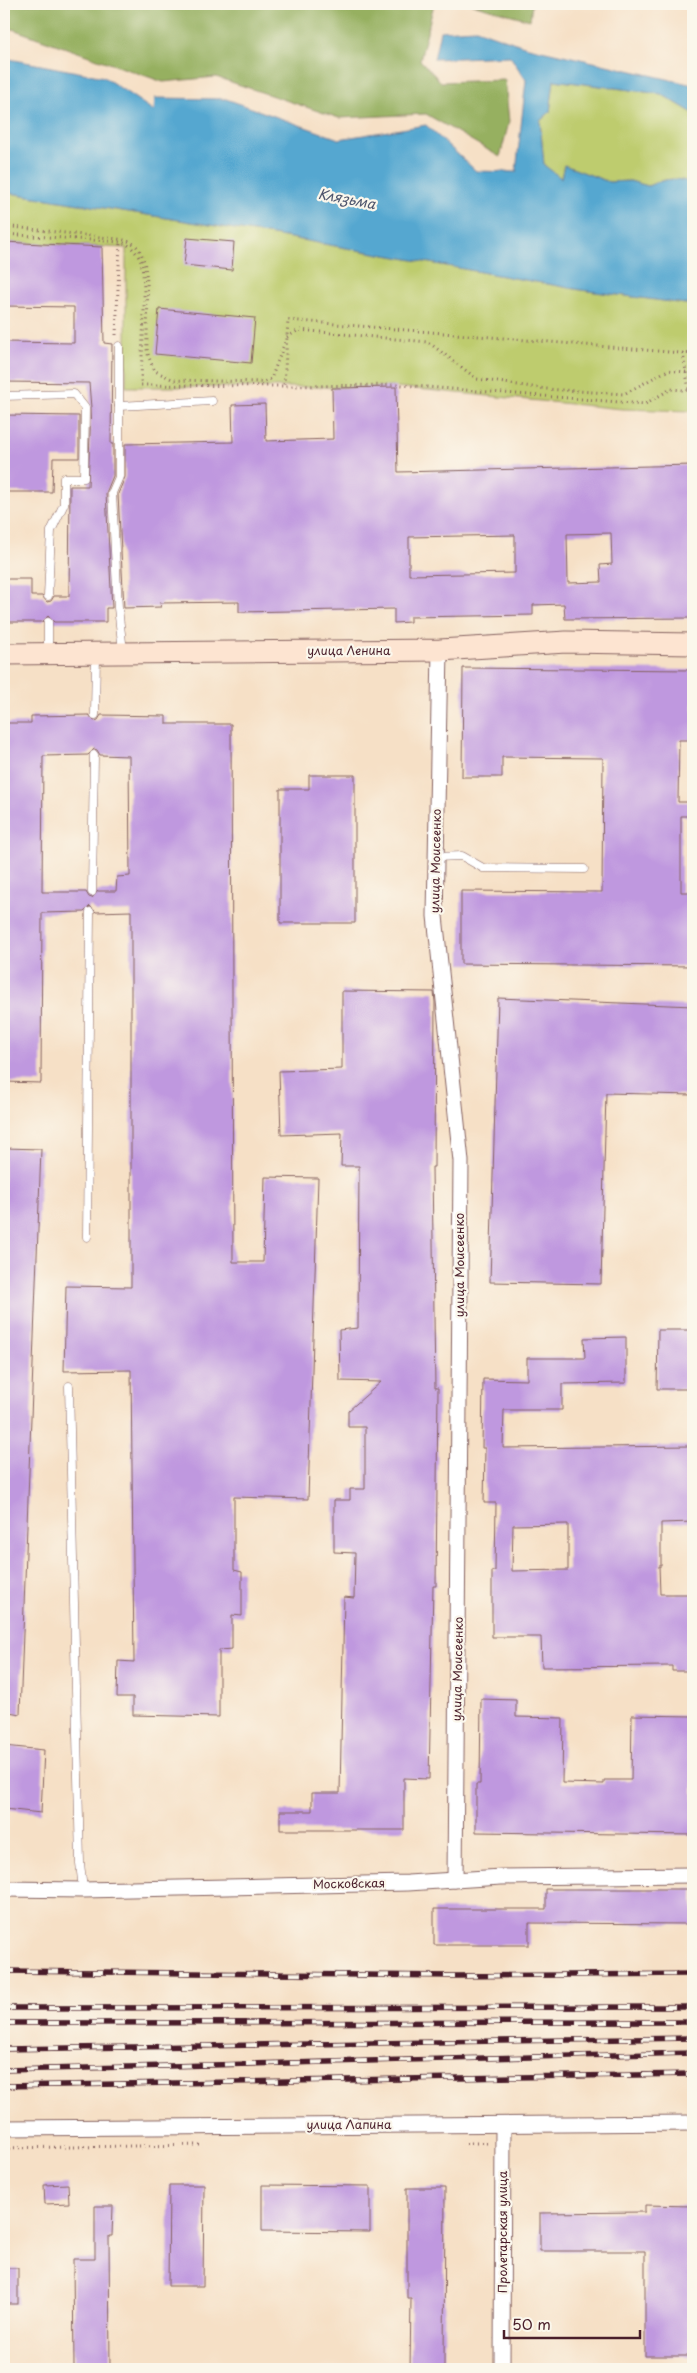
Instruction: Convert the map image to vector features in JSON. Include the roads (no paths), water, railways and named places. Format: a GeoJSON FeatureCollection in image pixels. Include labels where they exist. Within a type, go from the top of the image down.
{"type":"FeatureCollection","features":[{"type":"Feature","properties":{"kind":"main road","name":"улица Ленина"},"geometry":{"type":"LineString","coordinates":[[4,654],[440,650],[566,642],[693,644]]}},
{"type":"Feature","properties":{"kind":"street","name":"улица Моисеенко"},"geometry":{"type":"LineString","coordinates":[[440,650],[435,916],[461,1161],[455,1880]]}},
{"type":"Feature","properties":{"kind":"street","name":"Московская"},"geometry":{"type":"LineString","coordinates":[[4,1889],[83,1890],[455,1880],[501,1877],[693,1875]]}},
{"type":"Feature","properties":{"kind":"street","name":"улица Лапина"},"geometry":{"type":"LineString","coordinates":[[4,2128],[693,2123]]}},
{"type":"Feature","properties":{"kind":"street","name":"Пролетарская улица"},"geometry":{"type":"LineString","coordinates":[[502,2369],[503,2125]]}},
{"type":"Feature","properties":{"kind":"lane"},"geometry":{"type":"LineString","coordinates":[[119,346],[119,477],[112,493],[118,608],[123,652]]}},
{"type":"Feature","properties":{"kind":"lane"},"geometry":{"type":"LineString","coordinates":[[4,396],[74,394],[85,408],[84,478],[64,478],[64,504],[51,531],[48,596]]}},
{"type":"Feature","properties":{"kind":"lane"},"geometry":{"type":"LineString","coordinates":[[119,406],[212,401]]}},
{"type":"Feature","properties":{"kind":"lane"},"geometry":{"type":"LineString","coordinates":[[48,622],[48,653]]}},
{"type":"Feature","properties":{"kind":"lane"},"geometry":{"type":"LineString","coordinates":[[95,715],[96,652]]}},
{"type":"Feature","properties":{"kind":"lane"},"geometry":{"type":"LineString","coordinates":[[92,892],[94,755]]}},
{"type":"Feature","properties":{"kind":"lane"},"geometry":{"type":"LineString","coordinates":[[436,857],[462,856],[484,868],[584,869]]}},
{"type":"Feature","properties":{"kind":"lane"},"geometry":{"type":"LineString","coordinates":[[87,1237],[90,912]]}},
{"type":"Feature","properties":{"kind":"lane"},"geometry":{"type":"LineString","coordinates":[[69,1386],[80,1863],[83,1890]]}},
{"type":"Feature","properties":{"kind":"water","name":"Клязьма"},"geometry":{"type":"Polygon","coordinates":[[[476,29],[524,46],[693,85],[693,113],[661,94],[554,80],[550,112],[540,121],[544,165],[561,178],[564,165],[609,182],[630,181],[648,186],[665,180],[676,179],[693,184],[693,305],[581,290],[285,237],[4,192],[4,58],[104,77],[154,111],[155,98],[226,99],[339,139],[426,125],[476,171],[516,172],[526,80],[510,56],[434,59],[440,31],[476,29]]]}},
{"type":"Feature","properties":{"kind":"railway"},"geometry":{"type":"LineString","coordinates":[[4,1971],[453,1976],[693,1974]]}},
{"type":"Feature","properties":{"kind":"railway"},"geometry":{"type":"LineString","coordinates":[[4,2008],[693,2007]]}},
{"type":"Feature","properties":{"kind":"railway"},"geometry":{"type":"LineString","coordinates":[[4,2023],[693,2022]]}},
{"type":"Feature","properties":{"kind":"railway"},"geometry":{"type":"LineString","coordinates":[[4,2049],[693,2038]]}},
{"type":"Feature","properties":{"kind":"railway"},"geometry":{"type":"LineString","coordinates":[[4,2070],[693,2053]]}},
{"type":"Feature","properties":{"kind":"railway"},"geometry":{"type":"LineString","coordinates":[[4,2086],[693,2074]]}}]}
